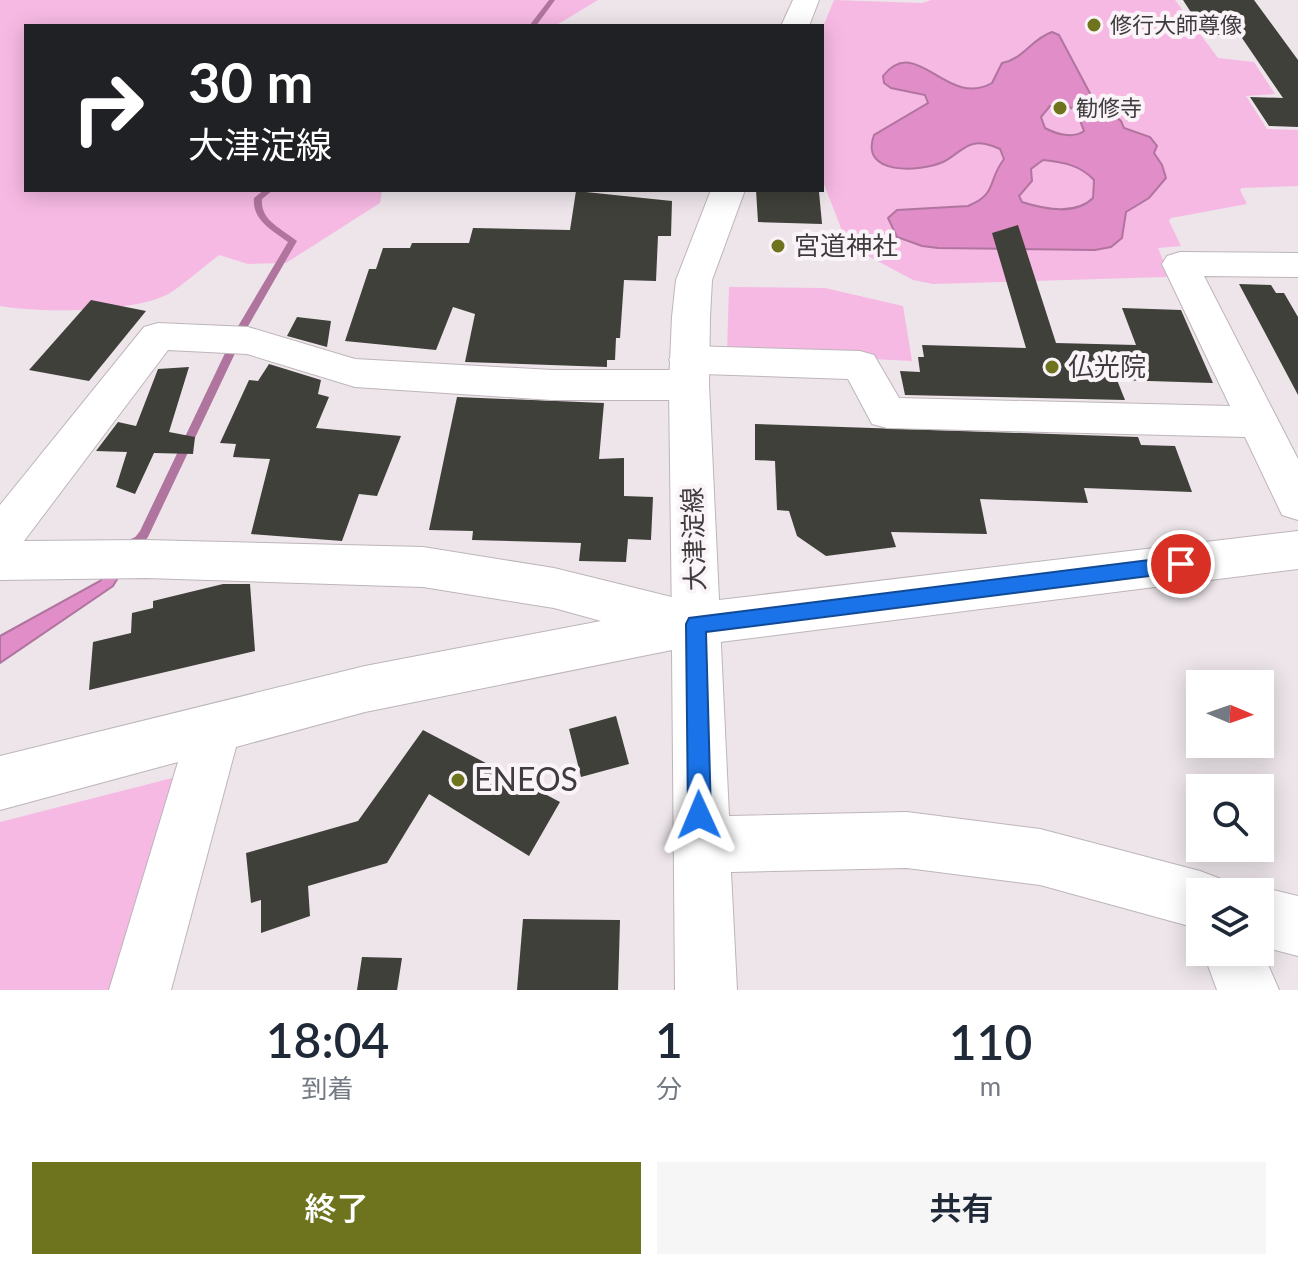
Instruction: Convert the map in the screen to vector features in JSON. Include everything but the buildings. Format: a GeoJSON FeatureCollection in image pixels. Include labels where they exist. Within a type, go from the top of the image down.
{"type":"FeatureCollection","features":[{"type":"Feature","properties":{"kind":"street"},"geometry":{"type":"LineString","coordinates":[[796,24],[806,0]]}},
{"type":"Feature","properties":{"kind":"street","name":"大津淀線"},"geometry":{"type":"LineString","coordinates":[[727,192],[694,280],[689,373],[696,624],[1298,550]]}},
{"type":"Feature","properties":{"kind":"street"},"geometry":{"type":"LineString","coordinates":[[1298,265],[1180,264],[1298,502]]}},
{"type":"Feature","properties":{"kind":"street"},"geometry":{"type":"LineString","coordinates":[[0,538],[158,336],[248,341],[355,373],[552,385],[689,373],[860,365],[887,413],[1258,422]]}},
{"type":"Feature","properties":{"kind":"street"},"geometry":{"type":"LineString","coordinates":[[0,561],[128,559],[423,567],[554,588],[696,624]]}},
{"type":"Feature","properties":{"kind":"street"},"geometry":{"type":"LineString","coordinates":[[0,783],[365,689],[696,624]]}},
{"type":"Feature","properties":{"kind":"street"},"geometry":{"type":"LineString","coordinates":[[696,624],[706,990]]}},
{"type":"Feature","properties":{"kind":"street"},"geometry":{"type":"LineString","coordinates":[[140,990],[214,730]]}},
{"type":"Feature","properties":{"kind":"street"},"geometry":{"type":"LineString","coordinates":[[700,845],[907,840],[1040,857],[1186,896]]}},
{"type":"Feature","properties":{"kind":"street"},"geometry":{"type":"LineString","coordinates":[[1274,920],[1298,926]]}},
{"type":"Feature","properties":{"kind":"street"},"geometry":{"type":"LineString","coordinates":[[1239,966],[1248,990]]}},
{"type":"Feature","properties":{"kind":"shaded area"},"geometry":{"type":"Polygon","coordinates":[[[0,0],[598,0],[558,24],[24,24],[24,192],[382,192],[380,203],[286,263],[248,264],[219,255],[170,293],[155,300],[112,308],[38,310],[0,306],[0,0]]]}},
{"type":"Feature","properties":{"kind":"shaded area","name":"勧修寺"},"geometry":{"type":"Polygon","coordinates":[[[834,0],[922,3],[931,0],[1175,0],[1218,58],[1254,62],[1275,94],[1246,96],[1267,129],[1298,130],[1298,186],[1242,188],[1240,190],[1247,204],[1171,218],[1169,221],[1181,246],[1158,248],[1169,275],[1165,277],[933,284],[913,280],[846,241],[824,184],[824,24],[834,0]]]}},
{"type":"Feature","properties":{"kind":"shaded area"},"geometry":{"type":"Polygon","coordinates":[[[1052,32],[1059,35],[1093,99],[1121,121],[1124,128],[1150,137],[1157,146],[1154,153],[1166,178],[1149,198],[1126,212],[1122,238],[1111,247],[1095,250],[938,248],[897,237],[888,218],[897,210],[968,206],[988,192],[1004,159],[1000,149],[977,143],[946,160],[920,168],[894,168],[883,164],[875,158],[872,148],[874,135],[928,103],[925,95],[891,88],[884,83],[883,76],[896,65],[908,63],[960,87],[976,88],[992,83],[1002,63],[1010,61],[1052,32]],[[1050,106],[1041,117],[1045,128],[1064,135],[1084,131],[1076,110],[1050,106]],[[1043,160],[1031,169],[1032,181],[1019,196],[1022,202],[1049,209],[1068,209],[1086,204],[1093,198],[1094,180],[1089,175],[1071,165],[1043,160]]]}},
{"type":"Feature","properties":{"kind":"shaded area"},"geometry":{"type":"Polygon","coordinates":[[[729,287],[825,288],[903,306],[912,361],[727,352],[729,287]]]}},
{"type":"Feature","properties":{"kind":"shaded area"},"geometry":{"type":"Polygon","coordinates":[[[144,534],[113,586],[0,663],[0,636],[100,581],[131,540],[144,534]]]}},
{"type":"Feature","properties":{"kind":"shaded area"},"geometry":{"type":"Polygon","coordinates":[[[184,775],[121,990],[0,990],[0,822],[184,775]]]}},
{"type":"Feature","properties":{"kind":"waterway"},"geometry":{"type":"LineString","coordinates":[[534,24],[552,0]]}},
{"type":"Feature","properties":{"kind":"waterway"},"geometry":{"type":"LineString","coordinates":[[136,544],[144,534],[242,328],[293,241],[266,222],[257,208],[258,198],[266,192]]}},
{"type":"Feature","properties":{"kind":"place","name":"修行大師尊像"},"geometry":{"type":"Point","coordinates":[1094,25]}},
{"type":"Feature","properties":{"kind":"place","name":"勧修寺"},"geometry":{"type":"Point","coordinates":[1060,108]}},
{"type":"Feature","properties":{"kind":"place","name":"宮道神社"},"geometry":{"type":"Point","coordinates":[778,246]}},
{"type":"Feature","properties":{"kind":"place","name":"仏光院"},"geometry":{"type":"Point","coordinates":[1052,367]}},
{"type":"Feature","properties":{"kind":"place","name":"ENEOS"},"geometry":{"type":"Point","coordinates":[458,780]}},
{"type":"Feature","properties":{"kind":"route"},"geometry":{"type":"LineString","coordinates":[[699,815],[696,624],[1181,564]]}}]}
